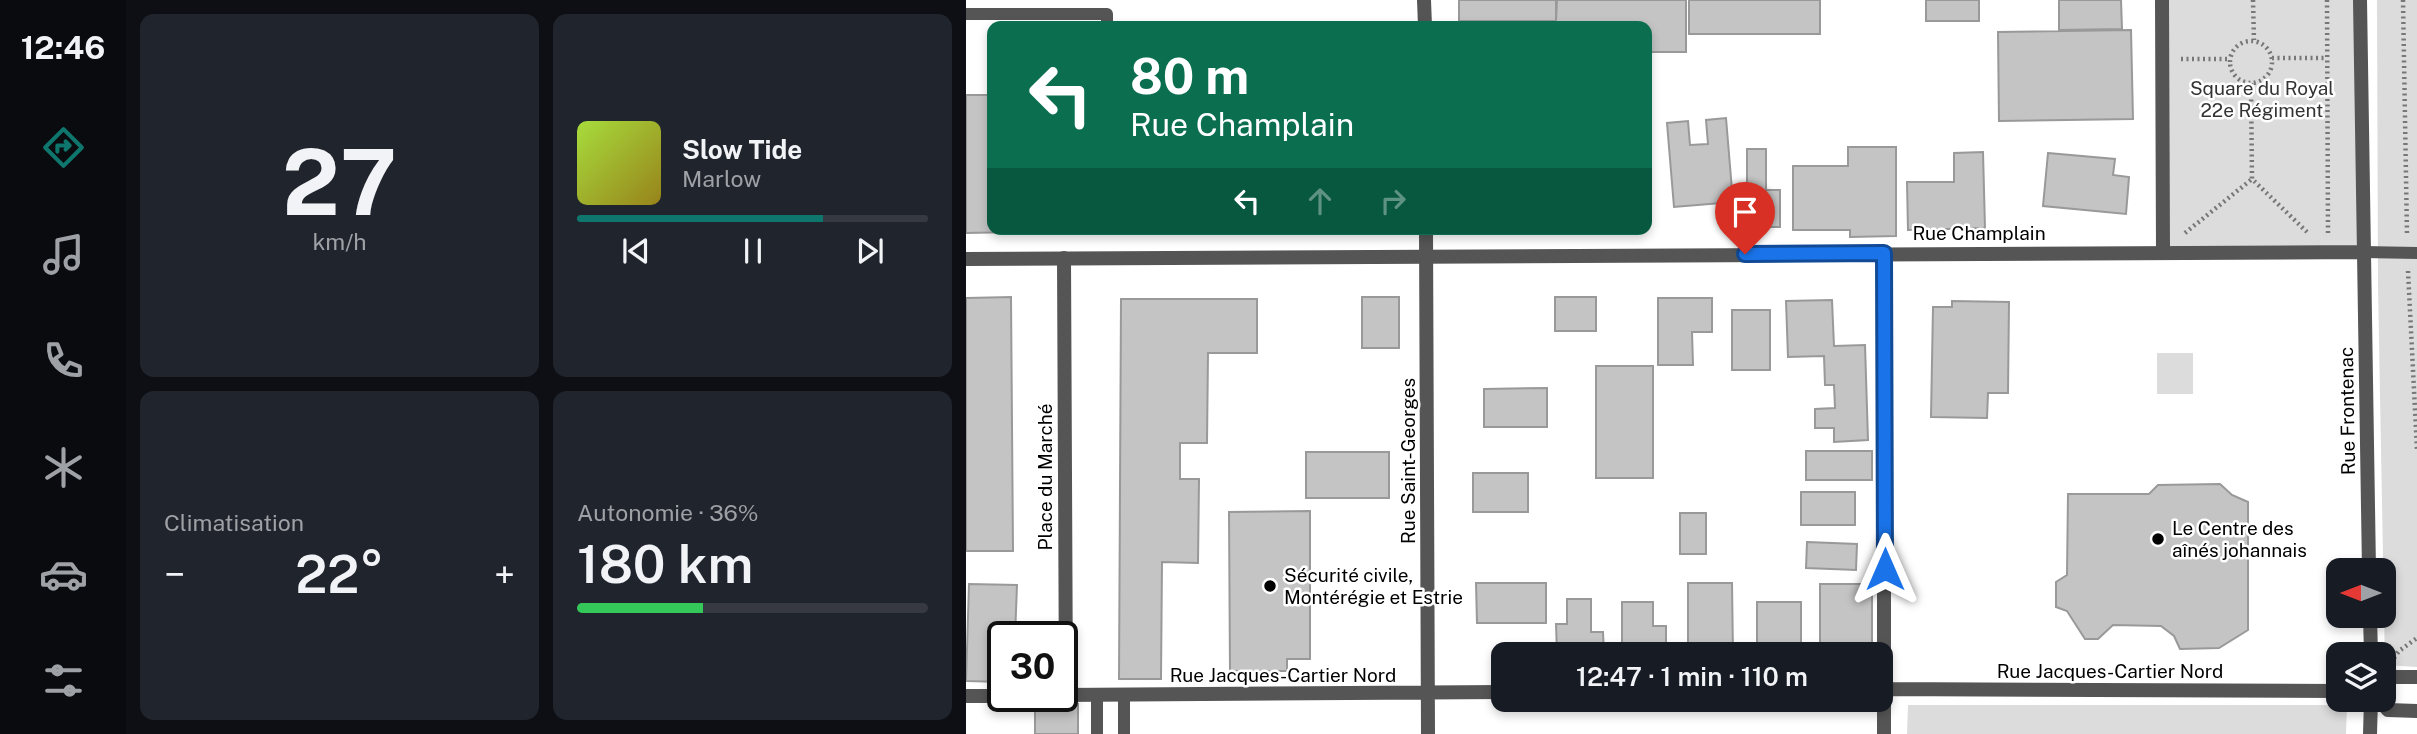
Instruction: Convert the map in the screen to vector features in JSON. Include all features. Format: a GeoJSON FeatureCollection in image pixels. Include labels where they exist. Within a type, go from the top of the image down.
{"type":"FeatureCollection","features":[{"type":"Feature","properties":{"kind":"street"},"geometry":{"type":"LineString","coordinates":[[1424,0],[1425,21]]}},
{"type":"Feature","properties":{"kind":"street"},"geometry":{"type":"LineString","coordinates":[[2162,0],[2163,251]]}},
{"type":"Feature","properties":{"kind":"street","name":"Rue Frontenac"},"geometry":{"type":"LineString","coordinates":[[2360,0],[2369,558]]}},
{"type":"Feature","properties":{"kind":"street","name":"Rue Saint-Georges"},"geometry":{"type":"LineString","coordinates":[[1426,235],[1428,734]]}},
{"type":"Feature","properties":{"kind":"street","name":"Rue Champlain"},"geometry":{"type":"LineString","coordinates":[[966,259],[2363,252]]}},
{"type":"Feature","properties":{"kind":"street"},"geometry":{"type":"LineString","coordinates":[[1883,642],[1884,253]]}},
{"type":"Feature","properties":{"kind":"street","name":"Place du Marché"},"geometry":{"type":"LineString","coordinates":[[1064,258],[1064,621]]}},
{"type":"Feature","properties":{"kind":"street"},"geometry":{"type":"LineString","coordinates":[[2396,677],[2417,677]]}},
{"type":"Feature","properties":{"kind":"street","name":"Rue Jacques-Cartier Nord"},"geometry":{"type":"LineString","coordinates":[[1893,689],[2326,691]]}},
{"type":"Feature","properties":{"kind":"street","name":"Rue Jacques-Cartier Nord"},"geometry":{"type":"LineString","coordinates":[[1078,695],[1491,692]]}},
{"type":"Feature","properties":{"kind":"street"},"geometry":{"type":"LineString","coordinates":[[966,696],[987,696]]}},
{"type":"Feature","properties":{"kind":"street"},"geometry":{"type":"LineString","coordinates":[[2396,710],[2417,711]]}},
{"type":"Feature","properties":{"kind":"street"},"geometry":{"type":"LineString","coordinates":[[1884,712],[1884,734]]}},
{"type":"Feature","properties":{"kind":"street"},"geometry":{"type":"LineString","coordinates":[[2370,734],[2371,712]]}},
{"type":"Feature","properties":{"kind":"lane"},"geometry":{"type":"LineString","coordinates":[[966,14],[1107,14],[1107,21]]}},
{"type":"Feature","properties":{"kind":"lane"},"geometry":{"type":"LineString","coordinates":[[2363,252],[2412,253]]}},
{"type":"Feature","properties":{"kind":"lane"},"geometry":{"type":"LineString","coordinates":[[1097,695],[1097,734]]}},
{"type":"Feature","properties":{"kind":"lane"},"geometry":{"type":"LineString","coordinates":[[1125,695],[1125,734]]}},
{"type":"Feature","properties":{"kind":"path"},"geometry":{"type":"LineString","coordinates":[[2253,0],[2254,40]]}},
{"type":"Feature","properties":{"kind":"path"},"geometry":{"type":"LineString","coordinates":[[2327,0],[2328,252]]}},
{"type":"Feature","properties":{"kind":"path"},"geometry":{"type":"LineString","coordinates":[[2403,0],[2417,449]]}},
{"type":"Feature","properties":{"kind":"path"},"geometry":{"type":"LineString","coordinates":[[2254,40],[2266,46],[2272,58],[2265,78],[2251,83],[2238,79],[2230,66],[2232,53],[2240,43],[2254,40]]}},
{"type":"Feature","properties":{"kind":"path"},"geometry":{"type":"LineString","coordinates":[[2272,58],[2328,58]]}},
{"type":"Feature","properties":{"kind":"path"},"geometry":{"type":"LineString","coordinates":[[2163,59],[2230,59]]}},
{"type":"Feature","properties":{"kind":"path"},"geometry":{"type":"LineString","coordinates":[[2251,83],[2252,179],[2328,252]]}},
{"type":"Feature","properties":{"kind":"path"},"geometry":{"type":"LineString","coordinates":[[2163,251],[2252,179]]}},
{"type":"Feature","properties":{"kind":"green space","name":"Square du Royal 22e Régiment"},"geometry":{"type":"Polygon","coordinates":[[[2162,0],[2360,0],[2363,252],[2163,251],[2162,0]]]}},
{"type":"Feature","properties":{"kind":"green space"},"geometry":{"type":"Polygon","coordinates":[[[2377,0],[2417,0],[2417,667],[2396,666],[2396,642],[2385,642],[2384,628],[2396,628],[2396,558],[2383,558],[2377,0]]]}},
{"type":"Feature","properties":{"kind":"green space"},"geometry":{"type":"Polygon","coordinates":[[[2157,353],[2193,353],[2193,394],[2157,394],[2157,353]]]}},
{"type":"Feature","properties":{"kind":"green space"},"geometry":{"type":"Polygon","coordinates":[[[1908,705],[2326,705],[2326,712],[2347,712],[2346,734],[1907,734],[1908,705]]]}},
{"type":"Feature","properties":{"kind":"building"},"geometry":{"type":"Polygon","coordinates":[[[1459,0],[1557,0],[1556,21],[1459,21],[1459,0]]]}},
{"type":"Feature","properties":{"kind":"building"},"geometry":{"type":"Polygon","coordinates":[[[1556,0],[1686,0],[1686,52],[1652,52],[1652,21],[1556,21],[1556,0]]]}},
{"type":"Feature","properties":{"kind":"building"},"geometry":{"type":"Polygon","coordinates":[[[1689,0],[1820,0],[1820,34],[1689,34],[1689,0]]]}},
{"type":"Feature","properties":{"kind":"building"},"geometry":{"type":"Polygon","coordinates":[[[1926,0],[1979,0],[1979,21],[1926,21],[1926,0]]]}},
{"type":"Feature","properties":{"kind":"building"},"geometry":{"type":"Polygon","coordinates":[[[2059,0],[2121,0],[2122,29],[2059,30],[2059,0]]]}},
{"type":"Feature","properties":{"kind":"building"},"geometry":{"type":"Polygon","coordinates":[[[2131,30],[2133,119],[1999,121],[1998,32],[2131,30]]]}},
{"type":"Feature","properties":{"kind":"building"},"geometry":{"type":"Polygon","coordinates":[[[966,95],[987,95],[987,233],[966,233],[966,95]]]}},
{"type":"Feature","properties":{"kind":"building"},"geometry":{"type":"Polygon","coordinates":[[[1726,118],[1733,202],[1674,207],[1667,123],[1688,121],[1690,145],[1708,144],[1706,120],[1726,118]]]}},
{"type":"Feature","properties":{"kind":"building"},"geometry":{"type":"Polygon","coordinates":[[[1848,147],[1896,147],[1896,236],[1850,237],[1850,230],[1793,230],[1793,166],[1848,166],[1848,147]]]}},
{"type":"Feature","properties":{"kind":"building"},"geometry":{"type":"Polygon","coordinates":[[[1747,149],[1766,149],[1766,190],[1780,190],[1780,227],[1747,227],[1747,149]]]}},
{"type":"Feature","properties":{"kind":"building"},"geometry":{"type":"Polygon","coordinates":[[[1983,152],[1985,228],[1908,230],[1907,182],[1954,182],[1954,153],[1983,152]]]}},
{"type":"Feature","properties":{"kind":"building"},"geometry":{"type":"Polygon","coordinates":[[[2048,153],[2115,159],[2113,175],[2129,177],[2126,214],[2043,206],[2048,153]]]}},
{"type":"Feature","properties":{"kind":"building"},"geometry":{"type":"Polygon","coordinates":[[[1011,297],[1013,551],[966,551],[966,298],[1011,297]]]}},
{"type":"Feature","properties":{"kind":"building"},"geometry":{"type":"Polygon","coordinates":[[[1362,297],[1399,297],[1399,348],[1362,348],[1362,297]]]}},
{"type":"Feature","properties":{"kind":"building"},"geometry":{"type":"Polygon","coordinates":[[[1555,297],[1596,297],[1596,331],[1555,331],[1555,297]]]}},
{"type":"Feature","properties":{"kind":"building"},"geometry":{"type":"Polygon","coordinates":[[[1658,298],[1712,298],[1712,332],[1692,332],[1693,365],[1658,365],[1658,298]]]}},
{"type":"Feature","properties":{"kind":"building"},"geometry":{"type":"Polygon","coordinates":[[[1121,299],[1257,299],[1257,353],[1208,353],[1207,443],[1180,443],[1180,479],[1199,479],[1198,563],[1162,562],[1161,679],[1119,679],[1121,299]]]}},
{"type":"Feature","properties":{"kind":"building"},"geometry":{"type":"Polygon","coordinates":[[[1832,300],[1834,346],[1865,345],[1868,440],[1834,442],[1834,428],[1815,428],[1815,409],[1835,408],[1834,385],[1825,385],[1824,356],[1788,357],[1786,301],[1832,300]]]}},
{"type":"Feature","properties":{"kind":"building"},"geometry":{"type":"Polygon","coordinates":[[[1952,301],[2009,302],[2008,393],[1988,393],[1987,418],[1931,417],[1933,307],[1952,307],[1952,301]]]}},
{"type":"Feature","properties":{"kind":"building"},"geometry":{"type":"Polygon","coordinates":[[[1732,310],[1770,310],[1770,370],[1732,370],[1732,310]]]}},
{"type":"Feature","properties":{"kind":"building"},"geometry":{"type":"Polygon","coordinates":[[[1596,366],[1653,366],[1653,478],[1596,478],[1596,366]]]}},
{"type":"Feature","properties":{"kind":"building"},"geometry":{"type":"Polygon","coordinates":[[[1547,388],[1547,427],[1484,427],[1484,389],[1547,388]]]}},
{"type":"Feature","properties":{"kind":"building"},"geometry":{"type":"Polygon","coordinates":[[[1806,451],[1872,451],[1872,480],[1806,480],[1806,451]]]}},
{"type":"Feature","properties":{"kind":"building"},"geometry":{"type":"Polygon","coordinates":[[[1306,452],[1389,452],[1389,498],[1306,498],[1306,452]]]}},
{"type":"Feature","properties":{"kind":"building"},"geometry":{"type":"Polygon","coordinates":[[[1473,473],[1528,473],[1528,512],[1473,512],[1473,473]]]}},
{"type":"Feature","properties":{"kind":"building","name":"Le Centre des aînés johannais"},"geometry":{"type":"Polygon","coordinates":[[[2220,484],[2232,495],[2248,502],[2248,630],[2219,648],[2180,649],[2174,636],[2161,626],[2113,625],[2098,639],[2085,639],[2067,611],[2056,607],[2056,582],[2067,575],[2068,494],[2149,494],[2158,485],[2220,484]]]}},
{"type":"Feature","properties":{"kind":"building"},"geometry":{"type":"Polygon","coordinates":[[[1801,492],[1855,492],[1855,525],[1801,525],[1801,492]]]}},
{"type":"Feature","properties":{"kind":"building","name":"Sécurité civile, Montérégie et Estrie"},"geometry":{"type":"Polygon","coordinates":[[[1310,511],[1310,659],[1287,659],[1287,671],[1230,671],[1229,512],[1310,511]]]}},
{"type":"Feature","properties":{"kind":"building"},"geometry":{"type":"Polygon","coordinates":[[[1680,513],[1706,513],[1706,554],[1680,554],[1680,513]]]}},
{"type":"Feature","properties":{"kind":"building"},"geometry":{"type":"Polygon","coordinates":[[[1807,542],[1857,544],[1856,570],[1806,568],[1807,542]]]}},
{"type":"Feature","properties":{"kind":"building"},"geometry":{"type":"Polygon","coordinates":[[[1476,583],[1546,583],[1546,623],[1477,623],[1476,583]]]}},
{"type":"Feature","properties":{"kind":"building"},"geometry":{"type":"Polygon","coordinates":[[[1688,583],[1732,583],[1733,642],[1688,642],[1688,583]]]}},
{"type":"Feature","properties":{"kind":"building"},"geometry":{"type":"Polygon","coordinates":[[[969,584],[1017,585],[1016,621],[987,621],[987,682],[966,681],[969,584]]]}},
{"type":"Feature","properties":{"kind":"building"},"geometry":{"type":"Polygon","coordinates":[[[1820,584],[1872,584],[1872,642],[1820,642],[1820,584]]]}},
{"type":"Feature","properties":{"kind":"building"},"geometry":{"type":"Polygon","coordinates":[[[1567,599],[1591,599],[1591,632],[1603,632],[1603,642],[1557,642],[1556,624],[1567,624],[1567,599]]]}},
{"type":"Feature","properties":{"kind":"building"},"geometry":{"type":"Polygon","coordinates":[[[1622,602],[1653,602],[1653,626],[1666,626],[1666,642],[1622,642],[1622,602]]]}},
{"type":"Feature","properties":{"kind":"building"},"geometry":{"type":"Polygon","coordinates":[[[1757,602],[1801,602],[1801,642],[1757,642],[1757,602]]]}},
{"type":"Feature","properties":{"kind":"building"},"geometry":{"type":"Polygon","coordinates":[[[1035,712],[1078,712],[1078,734],[1035,734],[1035,712]]]}},
{"type":"Feature","properties":{"kind":"place","name":"Le Centre des aînés johannais"},"geometry":{"type":"Point","coordinates":[2158,539]}},
{"type":"Feature","properties":{"kind":"place","name":"Sécurité civile, Montérégie et Estrie"},"geometry":{"type":"Point","coordinates":[1270,586]}},
{"type":"Feature","properties":{"kind":"route"},"geometry":{"type":"LineString","coordinates":[[1745,254],[1884,253],[1885,569]]}}]}
